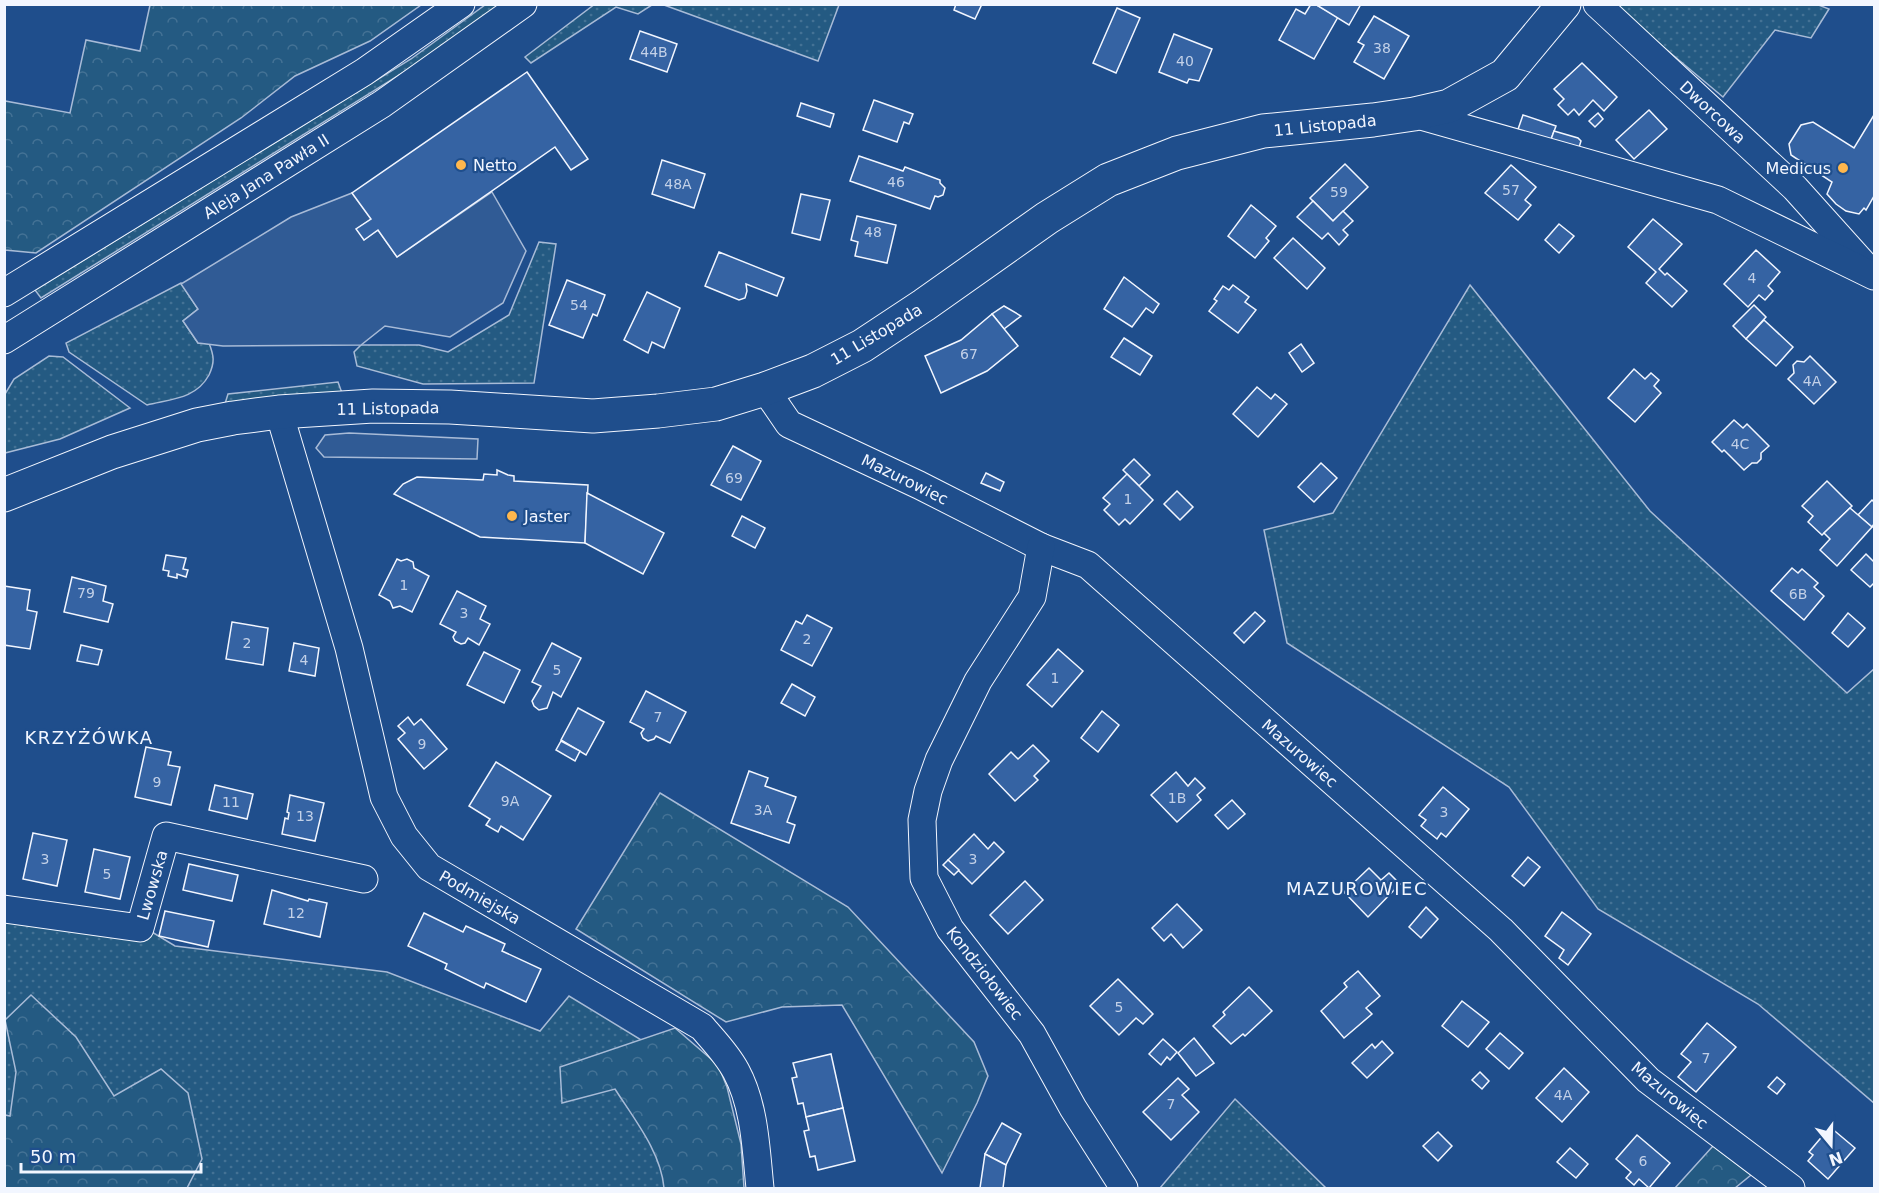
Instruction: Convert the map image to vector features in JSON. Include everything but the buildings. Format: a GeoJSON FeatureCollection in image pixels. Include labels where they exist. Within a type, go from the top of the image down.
{"type":"FeatureCollection","features":[{"type":"Feature","properties":{"kind":"main road","name":"11 Listopada"},"geometry":{"type":"LineString","coordinates":[[4,495],[112,452],[197,425],[279,412],[373,406],[450,407],[593,416],[716,404],[765,389],[813,371],[862,346],[1047,218],[1108,180],[1177,153],[1263,131],[1414,114],[1449,106],[1505,75],[1564,4]]}},
{"type":"Feature","properties":{"kind":"main road","name":"11 Listopada"},"geometry":{"type":"LineString","coordinates":[[4,475],[40,465],[112,452]]}},
{"type":"Feature","properties":{"kind":"street"},"geometry":{"type":"LineString","coordinates":[[4,293],[364,72],[461,4]]}},
{"type":"Feature","properties":{"kind":"street","name":"Aleja Jana Pawła II"},"geometry":{"type":"LineString","coordinates":[[4,340],[382,104],[524,4]]}},
{"type":"Feature","properties":{"kind":"street","name":"Dworcowa"},"geometry":{"type":"LineString","coordinates":[[1598,4],[1795,188],[1874,276]]}},
{"type":"Feature","properties":{"kind":"street"},"geometry":{"type":"LineString","coordinates":[[1414,114],[1718,200],[1874,276]]}},
{"type":"Feature","properties":{"kind":"street"},"geometry":{"type":"LineString","coordinates":[[4,284],[44,269]]}},
{"type":"Feature","properties":{"kind":"street","name":"Mazurowiec"},"geometry":{"type":"LineString","coordinates":[[765,389],[789,424],[919,485],[1041,547],[1088,565],[1501,930],[1648,1080],[1791,1188]]}},
{"type":"Feature","properties":{"kind":"street","name":"Podmiejska"},"geometry":{"type":"LineString","coordinates":[[279,412],[349,648],[384,797],[404,836],[429,867],[702,1027],[724,1052],[737,1072],[753,1123],[760,1188]]}},
{"type":"Feature","properties":{"kind":"street","name":"Kondziołowiec"},"geometry":{"type":"LineString","coordinates":[[1041,547],[1032,597],[978,681],[939,760],[928,791],[922,820],[924,878],[950,929],[1032,1034],[1073,1108],[1124,1188]]}},
{"type":"Feature","properties":{"kind":"street","name":"Lwowska"},"geometry":{"type":"LineString","coordinates":[[4,909],[140,928],[166,836],[364,879]]}},
{"type":"Feature","properties":{"kind":"green space"},"geometry":{"type":"Polygon","coordinates":[[[595,4],[652,5],[638,14],[616,7],[531,63],[525,57],[595,4]]]}},
{"type":"Feature","properties":{"kind":"green space"},"geometry":{"type":"Polygon","coordinates":[[[1816,4],[1829,9],[1811,38],[1775,30],[1723,97],[1613,5],[1816,4]]]}},
{"type":"Feature","properties":{"kind":"green space"},"geometry":{"type":"Polygon","coordinates":[[[150,5],[421,5],[370,41],[295,76],[241,118],[36,253],[5,250],[5,101],[70,113],[86,40],[140,51],[150,5]]]}},
{"type":"Feature","properties":{"kind":"green space"},"geometry":{"type":"Polygon","coordinates":[[[485,5],[501,5],[425,59],[41,298],[35,290],[411,59],[485,5]]]}},
{"type":"Feature","properties":{"kind":"green space"},"geometry":{"type":"Polygon","coordinates":[[[664,5],[839,5],[818,61],[664,5]]]}},
{"type":"Feature","properties":{"kind":"green space"},"geometry":{"type":"Polygon","coordinates":[[[539,242],[556,244],[534,383],[423,384],[357,366],[354,352],[361,345],[419,345],[448,352],[509,315],[539,242]]]}},
{"type":"Feature","properties":{"kind":"green space"},"geometry":{"type":"Polygon","coordinates":[[[181,283],[198,309],[183,321],[198,343],[209,343],[212,352],[213,359],[209,375],[197,389],[182,397],[147,405],[69,352],[66,343],[181,283]]]}},
{"type":"Feature","properties":{"kind":"green space"},"geometry":{"type":"Polygon","coordinates":[[[1470,285],[1650,511],[1847,693],[1874,669],[1874,1103],[1758,1004],[1598,909],[1509,787],[1287,643],[1264,530],[1333,513],[1470,285]]]}},
{"type":"Feature","properties":{"kind":"green space"},"geometry":{"type":"Polygon","coordinates":[[[49,356],[63,357],[130,408],[60,439],[5,453],[5,394],[14,379],[49,356]]]}},
{"type":"Feature","properties":{"kind":"green space"},"geometry":{"type":"Polygon","coordinates":[[[338,382],[342,393],[224,407],[228,394],[338,382]]]}},
{"type":"Feature","properties":{"kind":"green space"},"geometry":{"type":"Polygon","coordinates":[[[660,793],[848,907],[974,1042],[988,1076],[942,1173],[842,1005],[782,1007],[726,1022],[576,929],[660,793]]]}},
{"type":"Feature","properties":{"kind":"green space"},"geometry":{"type":"Polygon","coordinates":[[[4,917],[152,932],[175,946],[387,972],[540,1031],[569,996],[661,1052],[712,1188],[5,1188],[4,917]]]}},
{"type":"Feature","properties":{"kind":"green space"},"geometry":{"type":"Polygon","coordinates":[[[31,995],[76,1037],[114,1096],[161,1069],[188,1093],[202,1159],[187,1188],[5,1188],[5,1115],[10,1116],[16,1072],[5,1020],[31,995]]]}},
{"type":"Feature","properties":{"kind":"green space"},"geometry":{"type":"Polygon","coordinates":[[[675,1028],[718,1065],[727,1087],[741,1144],[744,1188],[664,1188],[658,1162],[652,1149],[615,1089],[562,1103],[560,1067],[675,1028]]]}},
{"type":"Feature","properties":{"kind":"green space"},"geometry":{"type":"Polygon","coordinates":[[[1235,1099],[1326,1188],[1160,1188],[1235,1099]]]}},
{"type":"Feature","properties":{"kind":"green space"},"geometry":{"type":"Polygon","coordinates":[[[1713,1146],[1751,1175],[1735,1188],[1675,1188],[1713,1146]]]}},
{"type":"Feature","properties":{"kind":"shaded area"},"geometry":{"type":"Polygon","coordinates":[[[492,192],[526,251],[503,303],[450,337],[385,326],[361,345],[223,346],[198,343],[183,321],[198,309],[181,284],[291,217],[352,193],[371,219],[357,229],[364,240],[378,230],[397,257],[492,192]]]}},
{"type":"Feature","properties":{"kind":"shaded area"},"geometry":{"type":"Polygon","coordinates":[[[349,433],[478,439],[477,459],[324,457],[316,448],[325,435],[349,433]]]}},
{"type":"Feature","properties":{"kind":"place","name":"Netto"},"geometry":{"type":"Point","coordinates":[461,165]}},
{"type":"Feature","properties":{"kind":"place","name":"Medicus"},"geometry":{"type":"Point","coordinates":[1843,168]}},
{"type":"Feature","properties":{"kind":"place","name":"Jaster"},"geometry":{"type":"Point","coordinates":[512,516]}},
{"type":"Feature","properties":{"kind":"district","name":"KRZYŻÓWKA"},"geometry":{"type":"Point","coordinates":[89,738]}},
{"type":"Feature","properties":{"kind":"district","name":"MAZUROWIEC"},"geometry":{"type":"Point","coordinates":[1357,889]}}]}
